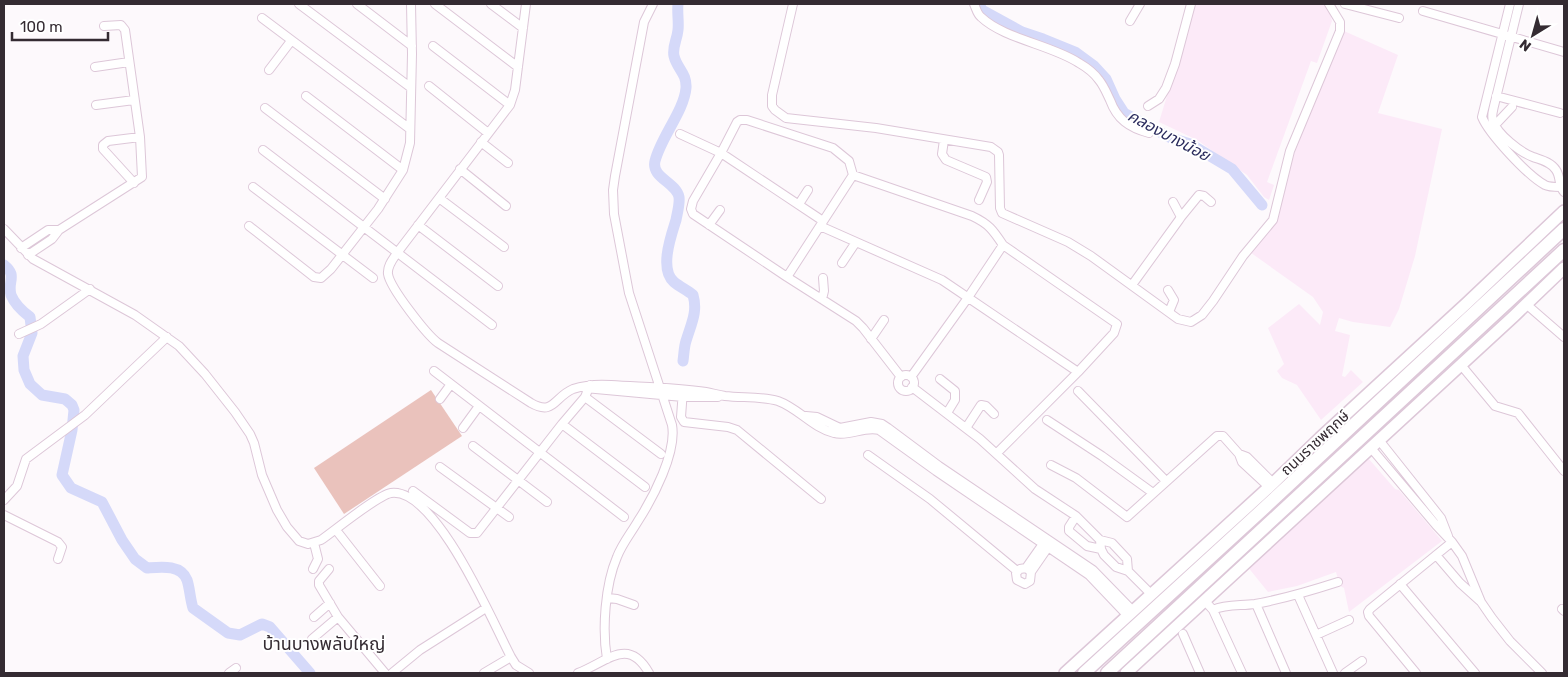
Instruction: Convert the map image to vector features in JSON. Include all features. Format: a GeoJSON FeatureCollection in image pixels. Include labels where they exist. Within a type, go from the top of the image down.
{"type":"FeatureCollection","features":[{"type":"Feature","properties":{"kind":"main road","name":"ถนนราชพฤกษ์"},"geometry":{"type":"LineString","coordinates":[[1065,673],[1270,486],[1564,211]]}},
{"type":"Feature","properties":{"kind":"main road","name":"ถนนราชพฤกษ์"},"geometry":{"type":"LineString","coordinates":[[1084,673],[1564,229]]}},
{"type":"Feature","properties":{"kind":"main road","name":"ถนนราชพฤกษ์"},"geometry":{"type":"LineString","coordinates":[[1106,673],[1564,250]]}},
{"type":"Feature","properties":{"kind":"main road"},"geometry":{"type":"LineString","coordinates":[[1126,673],[1375,447],[1564,268]]}},
{"type":"Feature","properties":{"kind":"main road"},"geometry":{"type":"LineString","coordinates":[[1270,486],[1315,454],[1332,445]]}},
{"type":"Feature","properties":{"kind":"street"},"geometry":{"type":"LineString","coordinates":[[300,4],[410,87]]}},
{"type":"Feature","properties":{"kind":"street"},"geometry":{"type":"LineString","coordinates":[[357,4],[412,46]]}},
{"type":"Feature","properties":{"kind":"street"},"geometry":{"type":"LineString","coordinates":[[249,226],[314,277],[318,278],[324,276],[385,199],[403,170],[410,143],[412,46],[410,4]]}},
{"type":"Feature","properties":{"kind":"street"},"geometry":{"type":"LineString","coordinates":[[435,4],[518,67]]}},
{"type":"Feature","properties":{"kind":"street"},"geometry":{"type":"LineString","coordinates":[[491,4],[524,28]]}},
{"type":"Feature","properties":{"kind":"street"},"geometry":{"type":"LineString","coordinates":[[526,4],[516,90],[510,105],[390,264],[388,274],[396,290],[429,335],[438,343],[538,407],[550,407],[564,394],[572,390],[660,389],[709,398],[722,396],[778,401],[806,416],[814,424],[834,433],[840,434],[860,428],[874,429],[884,433],[937,468],[1091,573],[1130,613]]}},
{"type":"Feature","properties":{"kind":"street"},"geometry":{"type":"LineString","coordinates":[[607,659],[605,638],[608,598],[616,558],[648,504],[672,447],[672,425],[629,293],[617,234],[613,190],[644,22],[653,4]]}},
{"type":"Feature","properties":{"kind":"street"},"geometry":{"type":"LineString","coordinates":[[793,4],[772,95],[772,106],[777,113],[792,119],[876,128],[988,146],[995,149],[999,155],[1000,208],[1002,213],[1068,242],[1091,256],[1182,321],[1191,322],[1198,319],[1214,301],[1243,256],[1273,220],[1290,151],[1340,31],[1340,22],[1329,4]]}},
{"type":"Feature","properties":{"kind":"street"},"geometry":{"type":"LineString","coordinates":[[974,4],[979,15],[991,24],[1073,59],[1092,72],[1100,80],[1114,111],[1119,117],[1128,126],[1149,133]]}},
{"type":"Feature","properties":{"kind":"street"},"geometry":{"type":"LineString","coordinates":[[1130,21],[1140,4]]}},
{"type":"Feature","properties":{"kind":"street"},"geometry":{"type":"LineString","coordinates":[[1148,106],[1159,99],[1166,88],[1179,52],[1192,4]]}},
{"type":"Feature","properties":{"kind":"street"},"geometry":{"type":"LineString","coordinates":[[1344,4],[1399,18]]}},
{"type":"Feature","properties":{"kind":"street"},"geometry":{"type":"LineString","coordinates":[[1510,4],[1482,117],[1490,132],[1534,177],[1546,186],[1562,190]]}},
{"type":"Feature","properties":{"kind":"street"},"geometry":{"type":"LineString","coordinates":[[1519,4],[1492,118],[1495,125],[1512,144],[1532,157],[1544,160],[1556,170],[1562,190]]}},
{"type":"Feature","properties":{"kind":"street"},"geometry":{"type":"LineString","coordinates":[[1423,11],[1503,36],[1564,52]]}},
{"type":"Feature","properties":{"kind":"street"},"geometry":{"type":"LineString","coordinates":[[262,18],[410,129]]}},
{"type":"Feature","properties":{"kind":"street"},"geometry":{"type":"LineString","coordinates":[[31,257],[60,230],[140,180],[143,172],[140,136],[124,27],[121,25],[104,26]]}},
{"type":"Feature","properties":{"kind":"street"},"geometry":{"type":"LineString","coordinates":[[269,70],[291,40]]}},
{"type":"Feature","properties":{"kind":"street"},"geometry":{"type":"LineString","coordinates":[[433,46],[510,105]]}},
{"type":"Feature","properties":{"kind":"street"},"geometry":{"type":"LineString","coordinates":[[95,67],[129,62]]}},
{"type":"Feature","properties":{"kind":"street"},"geometry":{"type":"LineString","coordinates":[[428,86],[488,133]]}},
{"type":"Feature","properties":{"kind":"street"},"geometry":{"type":"LineString","coordinates":[[306,96],[403,170]]}},
{"type":"Feature","properties":{"kind":"street"},"geometry":{"type":"LineString","coordinates":[[1486,97],[1560,113]]}},
{"type":"Feature","properties":{"kind":"street"},"geometry":{"type":"LineString","coordinates":[[96,105],[134,100]]}},
{"type":"Feature","properties":{"kind":"street"},"geometry":{"type":"LineString","coordinates":[[1495,125],[1512,107]]}},
{"type":"Feature","properties":{"kind":"street"},"geometry":{"type":"LineString","coordinates":[[265,108],[385,199]]}},
{"type":"Feature","properties":{"kind":"street"},"geometry":{"type":"LineString","coordinates":[[787,277],[853,175],[849,161],[833,148],[747,120],[740,120],[737,122],[691,204],[693,214],[787,277],[856,321],[901,377]]}},
{"type":"Feature","properties":{"kind":"street"},"geometry":{"type":"LineString","coordinates":[[680,134],[721,153],[799,204],[822,224],[856,242],[942,280],[1078,372]]}},
{"type":"Feature","properties":{"kind":"street"},"geometry":{"type":"LineString","coordinates":[[134,182],[104,149],[103,145],[108,142],[140,136]]}},
{"type":"Feature","properties":{"kind":"street"},"geometry":{"type":"LineString","coordinates":[[944,140],[942,154],[946,160],[986,177],[987,182],[979,200]]}},
{"type":"Feature","properties":{"kind":"street"},"geometry":{"type":"LineString","coordinates":[[481,142],[508,164]]}},
{"type":"Feature","properties":{"kind":"street"},"geometry":{"type":"LineString","coordinates":[[263,150],[492,325]]}},
{"type":"Feature","properties":{"kind":"street"},"geometry":{"type":"LineString","coordinates":[[460,170],[506,206]]}},
{"type":"Feature","properties":{"kind":"street"},"geometry":{"type":"LineString","coordinates":[[853,175],[972,216],[990,226],[1003,245],[1117,324],[1114,334],[997,454]]}},
{"type":"Feature","properties":{"kind":"street"},"geometry":{"type":"LineString","coordinates":[[253,187],[373,278]]}},
{"type":"Feature","properties":{"kind":"street"},"geometry":{"type":"LineString","coordinates":[[799,204],[808,190]]}},
{"type":"Feature","properties":{"kind":"street"},"geometry":{"type":"LineString","coordinates":[[1132,285],[1199,195],[1204,196],[1211,202]]}},
{"type":"Feature","properties":{"kind":"street"},"geometry":{"type":"LineString","coordinates":[[439,198],[504,247]]}},
{"type":"Feature","properties":{"kind":"street"},"geometry":{"type":"LineString","coordinates":[[1173,202],[1181,217]]}},
{"type":"Feature","properties":{"kind":"street"},"geometry":{"type":"LineString","coordinates":[[709,225],[720,210]]}},
{"type":"Feature","properties":{"kind":"street"},"geometry":{"type":"LineString","coordinates":[[418,225],[498,286]]}},
{"type":"Feature","properties":{"kind":"street"},"geometry":{"type":"LineString","coordinates":[[4,229],[31,257],[135,315],[179,346],[205,374],[250,434],[262,475],[277,510],[287,527],[299,541],[314,544],[385,495],[393,493],[405,497],[429,514],[446,534],[462,560],[516,665],[529,673]]}},
{"type":"Feature","properties":{"kind":"street"},"geometry":{"type":"LineString","coordinates":[[21,248],[48,230],[60,230]]}},
{"type":"Feature","properties":{"kind":"street"},"geometry":{"type":"LineString","coordinates":[[842,263],[856,242]]}},
{"type":"Feature","properties":{"kind":"street"},"geometry":{"type":"LineString","coordinates":[[911,377],[1003,245]]}},
{"type":"Feature","properties":{"kind":"street"},"geometry":{"type":"LineString","coordinates":[[822,299],[824,291],[823,278]]}},
{"type":"Feature","properties":{"kind":"street"},"geometry":{"type":"LineString","coordinates":[[19,334],[41,324],[90,289]]}},
{"type":"Feature","properties":{"kind":"street"},"geometry":{"type":"LineString","coordinates":[[1168,290],[1174,300],[1169,312]]}},
{"type":"Feature","properties":{"kind":"street"},"geometry":{"type":"LineString","coordinates":[[1526,304],[1564,337]]}},
{"type":"Feature","properties":{"kind":"street"},"geometry":{"type":"LineString","coordinates":[[871,338],[884,320]]}},
{"type":"Feature","properties":{"kind":"street"},"geometry":{"type":"LineString","coordinates":[[4,500],[17,486],[26,459],[85,415],[167,337]]}},
{"type":"Feature","properties":{"kind":"street"},"geometry":{"type":"LineString","coordinates":[[1461,365],[1495,406],[1518,413],[1564,471]]}},
{"type":"Feature","properties":{"kind":"street"},"geometry":{"type":"LineString","coordinates":[[434,371],[624,517]]}},
{"type":"Feature","properties":{"kind":"street"},"geometry":{"type":"LineString","coordinates":[[906,375],[911,377],[914,380],[912,387],[906,391],[901,389],[898,384],[901,377],[906,375]]}},
{"type":"Feature","properties":{"kind":"street"},"geometry":{"type":"LineString","coordinates":[[940,379],[955,391],[954,400],[947,413]]}},
{"type":"Feature","properties":{"kind":"street"},"geometry":{"type":"LineString","coordinates":[[440,399],[451,384]]}},
{"type":"Feature","properties":{"kind":"street"},"geometry":{"type":"LineString","coordinates":[[912,387],[966,428],[1036,489],[1076,516],[1100,540],[1112,543],[1127,559],[1128,572]]}},
{"type":"Feature","properties":{"kind":"street"},"geometry":{"type":"LineString","coordinates":[[413,491],[470,532],[480,531],[587,390]]}},
{"type":"Feature","properties":{"kind":"street"},"geometry":{"type":"LineString","coordinates":[[587,390],[661,454]]}},
{"type":"Feature","properties":{"kind":"street"},"geometry":{"type":"LineString","coordinates":[[1078,391],[1166,480]]}},
{"type":"Feature","properties":{"kind":"street"},"geometry":{"type":"LineString","coordinates":[[683,394],[681,417],[684,422],[688,424],[728,426],[737,430],[821,499]]}},
{"type":"Feature","properties":{"kind":"street"},"geometry":{"type":"LineString","coordinates":[[966,428],[981,405],[986,406],[994,414]]}},
{"type":"Feature","properties":{"kind":"street"},"geometry":{"type":"LineString","coordinates":[[463,428],[479,406]]}},
{"type":"Feature","properties":{"kind":"street"},"geometry":{"type":"LineString","coordinates":[[1047,420],[1102,456],[1153,493]]}},
{"type":"Feature","properties":{"kind":"street"},"geometry":{"type":"LineString","coordinates":[[562,424],[645,487]]}},
{"type":"Feature","properties":{"kind":"street"},"geometry":{"type":"LineString","coordinates":[[1051,465],[1076,478],[1127,517],[1217,436],[1223,436],[1239,454],[1242,462],[1270,486]]}},
{"type":"Feature","properties":{"kind":"street"},"geometry":{"type":"LineString","coordinates":[[473,446],[547,502]]}},
{"type":"Feature","properties":{"kind":"street"},"geometry":{"type":"LineString","coordinates":[[1375,447],[1411,480],[1441,518],[1450,539]]}},
{"type":"Feature","properties":{"kind":"street"},"geometry":{"type":"LineString","coordinates":[[1375,447],[1402,486],[1450,539],[1462,556],[1481,602]]}},
{"type":"Feature","properties":{"kind":"street"},"geometry":{"type":"LineString","coordinates":[[868,455],[930,499],[1017,571]]}},
{"type":"Feature","properties":{"kind":"street"},"geometry":{"type":"LineString","coordinates":[[440,467],[509,517]]}},
{"type":"Feature","properties":{"kind":"street"},"geometry":{"type":"LineString","coordinates":[[1402,486],[1411,480]]}},
{"type":"Feature","properties":{"kind":"street"},"geometry":{"type":"LineString","coordinates":[[4,515],[58,542],[62,548],[58,559]]}},
{"type":"Feature","properties":{"kind":"street"},"geometry":{"type":"LineString","coordinates":[[1076,516],[1069,527],[1069,531],[1087,546],[1101,549]]}},
{"type":"Feature","properties":{"kind":"street"},"geometry":{"type":"LineString","coordinates":[[336,530],[380,586]]}},
{"type":"Feature","properties":{"kind":"street"},"geometry":{"type":"LineString","coordinates":[[1416,673],[1368,614],[1370,609],[1436,554],[1450,539]]}},
{"type":"Feature","properties":{"kind":"street"},"geometry":{"type":"LineString","coordinates":[[1100,540],[1104,555],[1116,567],[1128,572],[1151,594]]}},
{"type":"Feature","properties":{"kind":"street"},"geometry":{"type":"LineString","coordinates":[[1017,571],[1017,580],[1022,583],[1030,581],[1028,570],[1047,543]]}},
{"type":"Feature","properties":{"kind":"street"},"geometry":{"type":"LineString","coordinates":[[313,569],[318,559],[314,544]]}},
{"type":"Feature","properties":{"kind":"street"},"geometry":{"type":"LineString","coordinates":[[1436,554],[1460,582],[1481,602],[1510,641],[1542,673]]}},
{"type":"Feature","properties":{"kind":"street"},"geometry":{"type":"LineString","coordinates":[[1017,571],[1020,568],[1028,570]]}},
{"type":"Feature","properties":{"kind":"street"},"geometry":{"type":"LineString","coordinates":[[329,569],[318,583],[338,616],[385,673]]}},
{"type":"Feature","properties":{"kind":"street"},"geometry":{"type":"LineString","coordinates":[[1215,610],[1220,606],[1256,604],[1298,595],[1338,582]]}},
{"type":"Feature","properties":{"kind":"street"},"geometry":{"type":"LineString","coordinates":[[1400,584],[1475,673]]}},
{"type":"Feature","properties":{"kind":"street"},"geometry":{"type":"LineString","coordinates":[[1298,595],[1333,673]]}},
{"type":"Feature","properties":{"kind":"street"},"geometry":{"type":"LineString","coordinates":[[608,598],[634,605]]}},
{"type":"Feature","properties":{"kind":"street"},"geometry":{"type":"LineString","coordinates":[[1204,601],[1215,610],[1242,673]]}},
{"type":"Feature","properties":{"kind":"street"},"geometry":{"type":"LineString","coordinates":[[314,617],[330,603]]}},
{"type":"Feature","properties":{"kind":"street"},"geometry":{"type":"LineString","coordinates":[[1256,604],[1286,673]]}},
{"type":"Feature","properties":{"kind":"street"},"geometry":{"type":"LineString","coordinates":[[392,673],[428,645],[486,608]]}},
{"type":"Feature","properties":{"kind":"street"},"geometry":{"type":"LineString","coordinates":[[312,639],[338,616]]}},
{"type":"Feature","properties":{"kind":"street"},"geometry":{"type":"LineString","coordinates":[[1316,635],[1349,620]]}},
{"type":"Feature","properties":{"kind":"street"},"geometry":{"type":"LineString","coordinates":[[1183,634],[1200,673]]}},
{"type":"Feature","properties":{"kind":"street"},"geometry":{"type":"LineString","coordinates":[[578,673],[607,659],[629,653],[639,659],[648,673]]}},
{"type":"Feature","properties":{"kind":"street"},"geometry":{"type":"LineString","coordinates":[[484,673],[511,657]]}},
{"type":"Feature","properties":{"kind":"street"},"geometry":{"type":"LineString","coordinates":[[1345,673],[1362,660]]}},
{"type":"Feature","properties":{"kind":"shaded area"},"geometry":{"type":"Polygon","coordinates":[[[1195,4],[1323,4],[1329,9],[1332,21],[1317,63],[1311,61],[1267,182],[1274,185],[1269,200],[1264,197],[1247,175],[1197,140],[1159,122],[1195,4]]]}},
{"type":"Feature","properties":{"kind":"shaded area"},"geometry":{"type":"Polygon","coordinates":[[[1344,31],[1398,55],[1378,113],[1442,129],[1415,256],[1399,309],[1390,327],[1353,322],[1339,318],[1335,331],[1350,335],[1342,376],[1345,377],[1351,370],[1363,382],[1321,420],[1297,385],[1282,378],[1277,371],[1284,364],[1268,328],[1299,304],[1320,325],[1323,312],[1313,297],[1247,250],[1274,220],[1295,152],[1341,33],[1344,31]]]}},
{"type":"Feature","properties":{"kind":"shaded area"},"geometry":{"type":"Polygon","coordinates":[[[431,390],[462,436],[344,514],[314,468],[431,390]]]}},
{"type":"Feature","properties":{"kind":"shaded area"},"geometry":{"type":"Polygon","coordinates":[[[1368,458],[1395,489],[1399,490],[1442,541],[1349,612],[1344,588],[1340,586],[1336,572],[1297,586],[1268,592],[1247,566],[1368,458]]]}},
{"type":"Feature","properties":{"kind":"waterway"},"geometry":{"type":"LineString","coordinates":[[678,4],[678,30],[674,53],[675,60],[685,78],[686,88],[681,106],[658,152],[655,167],[660,176],[673,187],[679,197],[679,206],[668,252],[667,269],[674,282],[693,295],[695,307],[685,343],[683,361]]}},
{"type":"Feature","properties":{"kind":"waterway","name":"คลองบางน้อย"},"geometry":{"type":"LineString","coordinates":[[979,4],[982,10],[1022,32],[1075,52],[1094,66],[1106,79],[1124,113],[1171,138],[1190,144],[1232,169],[1262,205]]}},
{"type":"Feature","properties":{"kind":"waterway"},"geometry":{"type":"LineString","coordinates":[[4,265],[11,276],[11,295],[19,308],[30,317],[32,333],[23,356],[24,370],[30,384],[42,395],[65,399],[72,405],[74,410],[72,430],[62,475],[71,488],[102,502],[122,540],[135,559],[147,568],[170,568],[180,571],[187,580],[193,608],[228,633],[240,635],[262,624],[270,627],[310,673]]}},
{"type":"Feature","properties":{"kind":"district","name":"บ้านบางพลับใหญ่"},"geometry":{"type":"Point","coordinates":[324,644]}}]}
